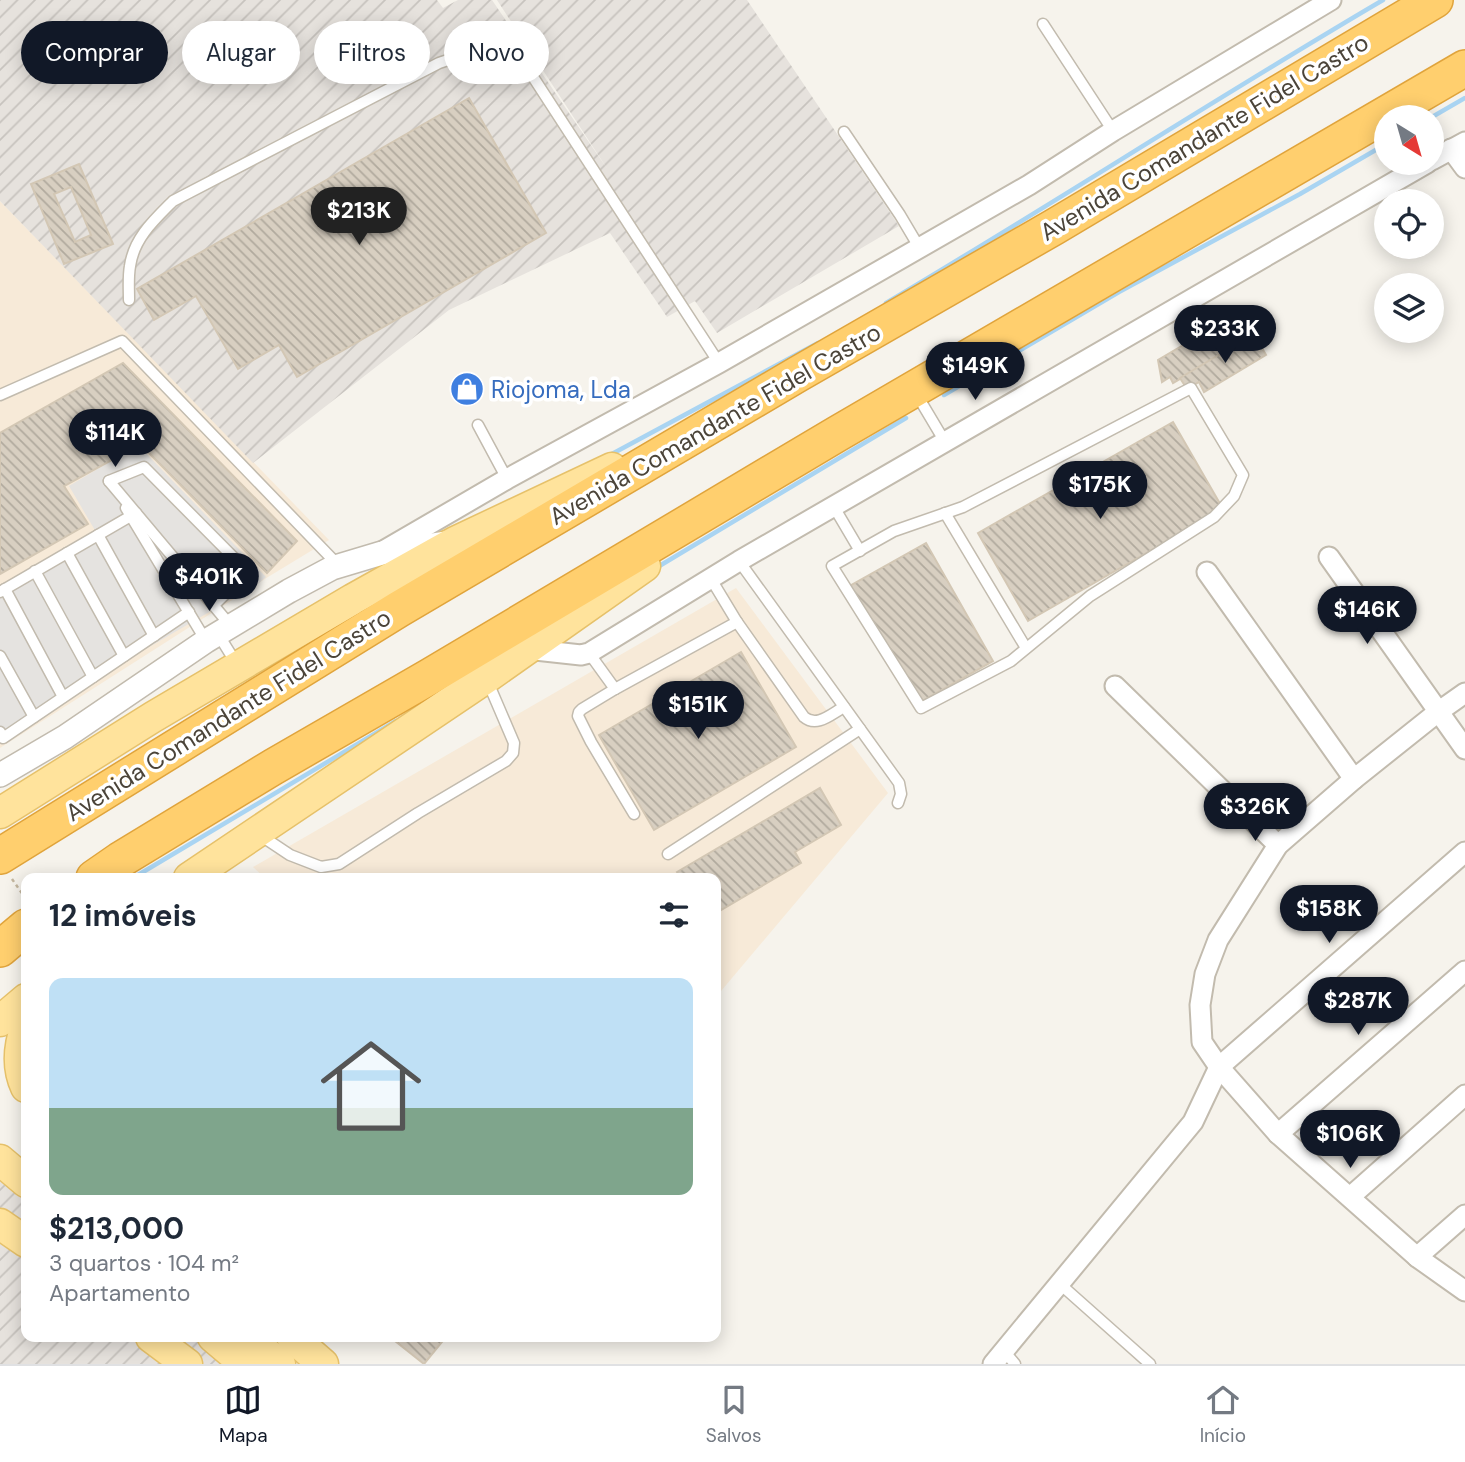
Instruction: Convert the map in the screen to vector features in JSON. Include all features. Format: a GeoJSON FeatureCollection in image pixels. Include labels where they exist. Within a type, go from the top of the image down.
{"type":"FeatureCollection","features":[{"type":"Feature","properties":{"kind":"highway","name":"Avenida Comandante Fidel Castro"},"geometry":{"type":"LineString","coordinates":[[3,864],[399,609],[1435,0]]}},
{"type":"Feature","properties":{"kind":"highway"},"geometry":{"type":"LineString","coordinates":[[101,873],[273,766],[1465,68]]}},
{"type":"Feature","properties":{"kind":"highway"},"geometry":{"type":"LineString","coordinates":[[0,949],[21,931]]}},
{"type":"Feature","properties":{"kind":"main road"},"geometry":{"type":"LineString","coordinates":[[0,813],[74,751],[153,717],[455,542],[620,464],[798,374]]}},
{"type":"Feature","properties":{"kind":"main road"},"geometry":{"type":"LineString","coordinates":[[200,873],[837,434]]}},
{"type":"Feature","properties":{"kind":"main road"},"geometry":{"type":"LineString","coordinates":[[0,1021],[21,1003]]}},
{"type":"Feature","properties":{"kind":"main road"},"geometry":{"type":"LineString","coordinates":[[21,1050],[21,1068]]}},
{"type":"Feature","properties":{"kind":"main road"},"geometry":{"type":"LineString","coordinates":[[0,1137],[21,1154]]}},
{"type":"Feature","properties":{"kind":"main road"},"geometry":{"type":"LineString","coordinates":[[0,1160],[21,1178]]}},
{"type":"Feature","properties":{"kind":"main road"},"geometry":{"type":"LineString","coordinates":[[0,1224],[21,1239]]}},
{"type":"Feature","properties":{"kind":"main road"},"geometry":{"type":"LineString","coordinates":[[158,1342],[187,1364]]}},
{"type":"Feature","properties":{"kind":"main road"},"geometry":{"type":"LineString","coordinates":[[219,1342],[245,1364]]}},
{"type":"Feature","properties":{"kind":"main road"},"geometry":{"type":"LineString","coordinates":[[252,1342],[279,1364]]}},
{"type":"Feature","properties":{"kind":"main road"},"geometry":{"type":"LineString","coordinates":[[298,1342],[323,1364]]}},
{"type":"Feature","properties":{"kind":"street"},"geometry":{"type":"LineString","coordinates":[[382,553],[507,479],[719,363],[1029,185],[1113,131],[1331,0]]}},
{"type":"Feature","properties":{"kind":"street"},"geometry":{"type":"LineString","coordinates":[[1458,145],[1465,168]]}},
{"type":"Feature","properties":{"kind":"street"},"geometry":{"type":"LineString","coordinates":[[526,649],[581,656],[589,653],[739,561],[1407,175]]}},
{"type":"Feature","properties":{"kind":"street"},"geometry":{"type":"LineString","coordinates":[[0,775],[74,751],[218,633],[332,568],[382,553],[455,542]]}},
{"type":"Feature","properties":{"kind":"street"},"geometry":{"type":"LineString","coordinates":[[1329,557],[1465,749]]}},
{"type":"Feature","properties":{"kind":"street"},"geometry":{"type":"LineString","coordinates":[[1207,572],[1354,779]]}},
{"type":"Feature","properties":{"kind":"street"},"geometry":{"type":"LineString","coordinates":[[1115,686],[1278,845]]}},
{"type":"Feature","properties":{"kind":"street"},"geometry":{"type":"LineString","coordinates":[[1465,693],[1354,779],[1278,845],[1218,940],[1205,974],[1199,1005],[1202,1042],[1219,1068],[1278,1134],[1417,1257],[1465,1291]]}},
{"type":"Feature","properties":{"kind":"street"},"geometry":{"type":"LineString","coordinates":[[1004,1360],[1060,1284],[1193,1122],[1219,1068],[1465,852]]}},
{"type":"Feature","properties":{"kind":"street"},"geometry":{"type":"LineString","coordinates":[[1278,1134],[1465,971]]}},
{"type":"Feature","properties":{"kind":"street"},"geometry":{"type":"LineString","coordinates":[[1350,1197],[1465,1095]]}},
{"type":"Feature","properties":{"kind":"street"},"geometry":{"type":"LineString","coordinates":[[1417,1257],[1465,1215]]}},
{"type":"Feature","properties":{"kind":"lane"},"geometry":{"type":"LineString","coordinates":[[1043,24],[1113,131]]}},
{"type":"Feature","properties":{"kind":"lane"},"geometry":{"type":"LineString","coordinates":[[129,300],[132,254],[146,229],[173,201],[439,63],[486,47],[505,49],[524,63],[719,363]]}},
{"type":"Feature","properties":{"kind":"lane"},"geometry":{"type":"LineString","coordinates":[[844,132],[919,247]]}},
{"type":"Feature","properties":{"kind":"lane"},"geometry":{"type":"LineString","coordinates":[[0,396],[122,341],[340,566]]}},
{"type":"Feature","properties":{"kind":"lane"},"geometry":{"type":"LineString","coordinates":[[1191,388],[1243,475],[1234,496],[1214,517],[1090,596],[1011,661],[921,708],[832,566],[894,531],[945,513],[963,507],[1191,388]]}},
{"type":"Feature","properties":{"kind":"lane"},"geometry":{"type":"LineString","coordinates":[[914,390],[945,443]]}},
{"type":"Feature","properties":{"kind":"lane"},"geometry":{"type":"LineString","coordinates":[[478,425],[507,479]]}},
{"type":"Feature","properties":{"kind":"lane"},"geometry":{"type":"LineString","coordinates":[[214,606],[247,572],[144,467],[109,481],[133,514],[214,606],[218,633],[238,666]]}},
{"type":"Feature","properties":{"kind":"lane"},"geometry":{"type":"LineString","coordinates":[[834,507],[860,551]]}},
{"type":"Feature","properties":{"kind":"lane"},"geometry":{"type":"LineString","coordinates":[[945,513],[1026,648]]}},
{"type":"Feature","properties":{"kind":"lane"},"geometry":{"type":"LineString","coordinates":[[63,697],[2,591],[133,514]]}},
{"type":"Feature","properties":{"kind":"lane"},"geometry":{"type":"LineString","coordinates":[[133,514],[189,612],[218,633]]}},
{"type":"Feature","properties":{"kind":"lane"},"geometry":{"type":"LineString","coordinates":[[98,535],[154,636]]}},
{"type":"Feature","properties":{"kind":"lane"},"geometry":{"type":"LineString","coordinates":[[67,553],[124,656]]}},
{"type":"Feature","properties":{"kind":"lane"},"geometry":{"type":"LineString","coordinates":[[739,561],[899,783],[901,794],[898,803]]}},
{"type":"Feature","properties":{"kind":"lane"},"geometry":{"type":"LineString","coordinates":[[35,571],[93,677]]}},
{"type":"Feature","properties":{"kind":"lane"},"geometry":{"type":"LineString","coordinates":[[711,579],[737,622],[809,722],[817,722],[844,706]]}},
{"type":"Feature","properties":{"kind":"lane"},"geometry":{"type":"LineString","coordinates":[[0,732],[3,738],[189,612]]}},
{"type":"Feature","properties":{"kind":"lane"},"geometry":{"type":"LineString","coordinates":[[634,814],[591,742],[578,716],[579,712],[737,622]]}},
{"type":"Feature","properties":{"kind":"lane"},"geometry":{"type":"LineString","coordinates":[[589,653],[615,690]]}},
{"type":"Feature","properties":{"kind":"lane"},"geometry":{"type":"LineString","coordinates":[[0,656],[34,717]]}},
{"type":"Feature","properties":{"kind":"lane"},"geometry":{"type":"LineString","coordinates":[[257,833],[290,855],[321,867],[339,864],[506,761],[513,753],[514,743],[486,678]]}},
{"type":"Feature","properties":{"kind":"lane"},"geometry":{"type":"LineString","coordinates":[[668,854],[860,729]]}},
{"type":"Feature","properties":{"kind":"lane"},"geometry":{"type":"LineString","coordinates":[[1060,1284],[1150,1364]]}},
{"type":"Feature","properties":{"kind":"path"},"geometry":{"type":"LineString","coordinates":[[3,864],[21,891]]}},
{"type":"Feature","properties":{"kind":"shaded area"},"geometry":{"type":"Polygon","coordinates":[[[0,0],[437,0],[443,8],[458,0],[492,0],[506,21],[444,21],[444,84],[549,84],[608,170],[549,80],[549,21],[511,21],[497,0],[747,0],[899,226],[717,333],[695,301],[667,317],[610,233],[449,310],[253,463],[0,201],[0,0]]]}},
{"type":"Feature","properties":{"kind":"shaded area"},"geometry":{"type":"Polygon","coordinates":[[[0,201],[329,540],[0,748],[0,201]]]}},
{"type":"Feature","properties":{"kind":"shaded area"},"geometry":{"type":"Polygon","coordinates":[[[138,445],[266,577],[0,734],[0,588],[96,532],[69,486],[138,445]]]}},
{"type":"Feature","properties":{"kind":"shaded area"},"geometry":{"type":"Polygon","coordinates":[[[736,588],[888,793],[721,991],[721,873],[260,873],[253,867],[736,588]]]}},
{"type":"Feature","properties":{"kind":"shaded area"},"geometry":{"type":"Polygon","coordinates":[[[0,1172],[21,1189],[21,1342],[213,1342],[241,1364],[0,1364],[0,1172]]]}},
{"type":"Feature","properties":{"kind":"building"},"geometry":{"type":"Polygon","coordinates":[[[469,98],[546,233],[297,377],[279,345],[238,369],[196,296],[154,320],[137,289],[469,98]]]}},
{"type":"Feature","properties":{"kind":"building"},"geometry":{"type":"Polygon","coordinates":[[[79,164],[113,244],[64,264],[31,184],[79,164]],[[71,187],[54,194],[75,242],[91,235],[71,187]]]}},
{"type":"Feature","properties":{"kind":"building"},"geometry":{"type":"Polygon","coordinates":[[[1239,312],[1253,336],[1173,383],[1170,377],[1162,382],[1158,360],[1239,312]]]}},
{"type":"Feature","properties":{"kind":"building"},"geometry":{"type":"Polygon","coordinates":[[[1254,334],[1266,355],[1204,392],[1199,382],[1187,389],[1180,378],[1254,334]]]}},
{"type":"Feature","properties":{"kind":"building"},"geometry":{"type":"Polygon","coordinates":[[[123,363],[297,541],[267,573],[148,452],[130,450],[64,486],[88,524],[0,574],[0,433],[123,363]]]}},
{"type":"Feature","properties":{"kind":"building"},"geometry":{"type":"Polygon","coordinates":[[[1173,422],[1223,509],[1028,621],[978,533],[1173,422]]]}},
{"type":"Feature","properties":{"kind":"building"},"geometry":{"type":"Polygon","coordinates":[[[926,543],[993,661],[915,705],[848,587],[926,543]]]}},
{"type":"Feature","properties":{"kind":"building"},"geometry":{"type":"Polygon","coordinates":[[[741,652],[796,747],[654,830],[599,735],[741,652]]]}},
{"type":"Feature","properties":{"kind":"building"},"geometry":{"type":"Polygon","coordinates":[[[820,788],[841,825],[795,852],[801,863],[721,910],[721,873],[677,872],[820,788]]]}},
{"type":"Feature","properties":{"kind":"building"},"geometry":{"type":"Polygon","coordinates":[[[396,1342],[442,1342],[424,1364],[396,1342]]]}},
{"type":"Feature","properties":{"kind":"waterway"},"geometry":{"type":"LineString","coordinates":[[886,303],[1383,0]]}},
{"type":"Feature","properties":{"kind":"waterway"},"geometry":{"type":"LineString","coordinates":[[1444,110],[1465,98]]}},
{"type":"Feature","properties":{"kind":"waterway"},"geometry":{"type":"LineString","coordinates":[[944,395],[1119,292],[1374,151]]}},
{"type":"Feature","properties":{"kind":"waterway"},"geometry":{"type":"LineString","coordinates":[[610,455],[818,343]]}},
{"type":"Feature","properties":{"kind":"waterway"},"geometry":{"type":"LineString","coordinates":[[656,568],[906,418]]}},
{"type":"Feature","properties":{"kind":"waterway"},"geometry":{"type":"LineString","coordinates":[[141,873],[396,721]]}},
{"type":"Feature","properties":{"kind":"place","name":"Riojoma, Lda"},"geometry":{"type":"Point","coordinates":[467,389]}}]}
